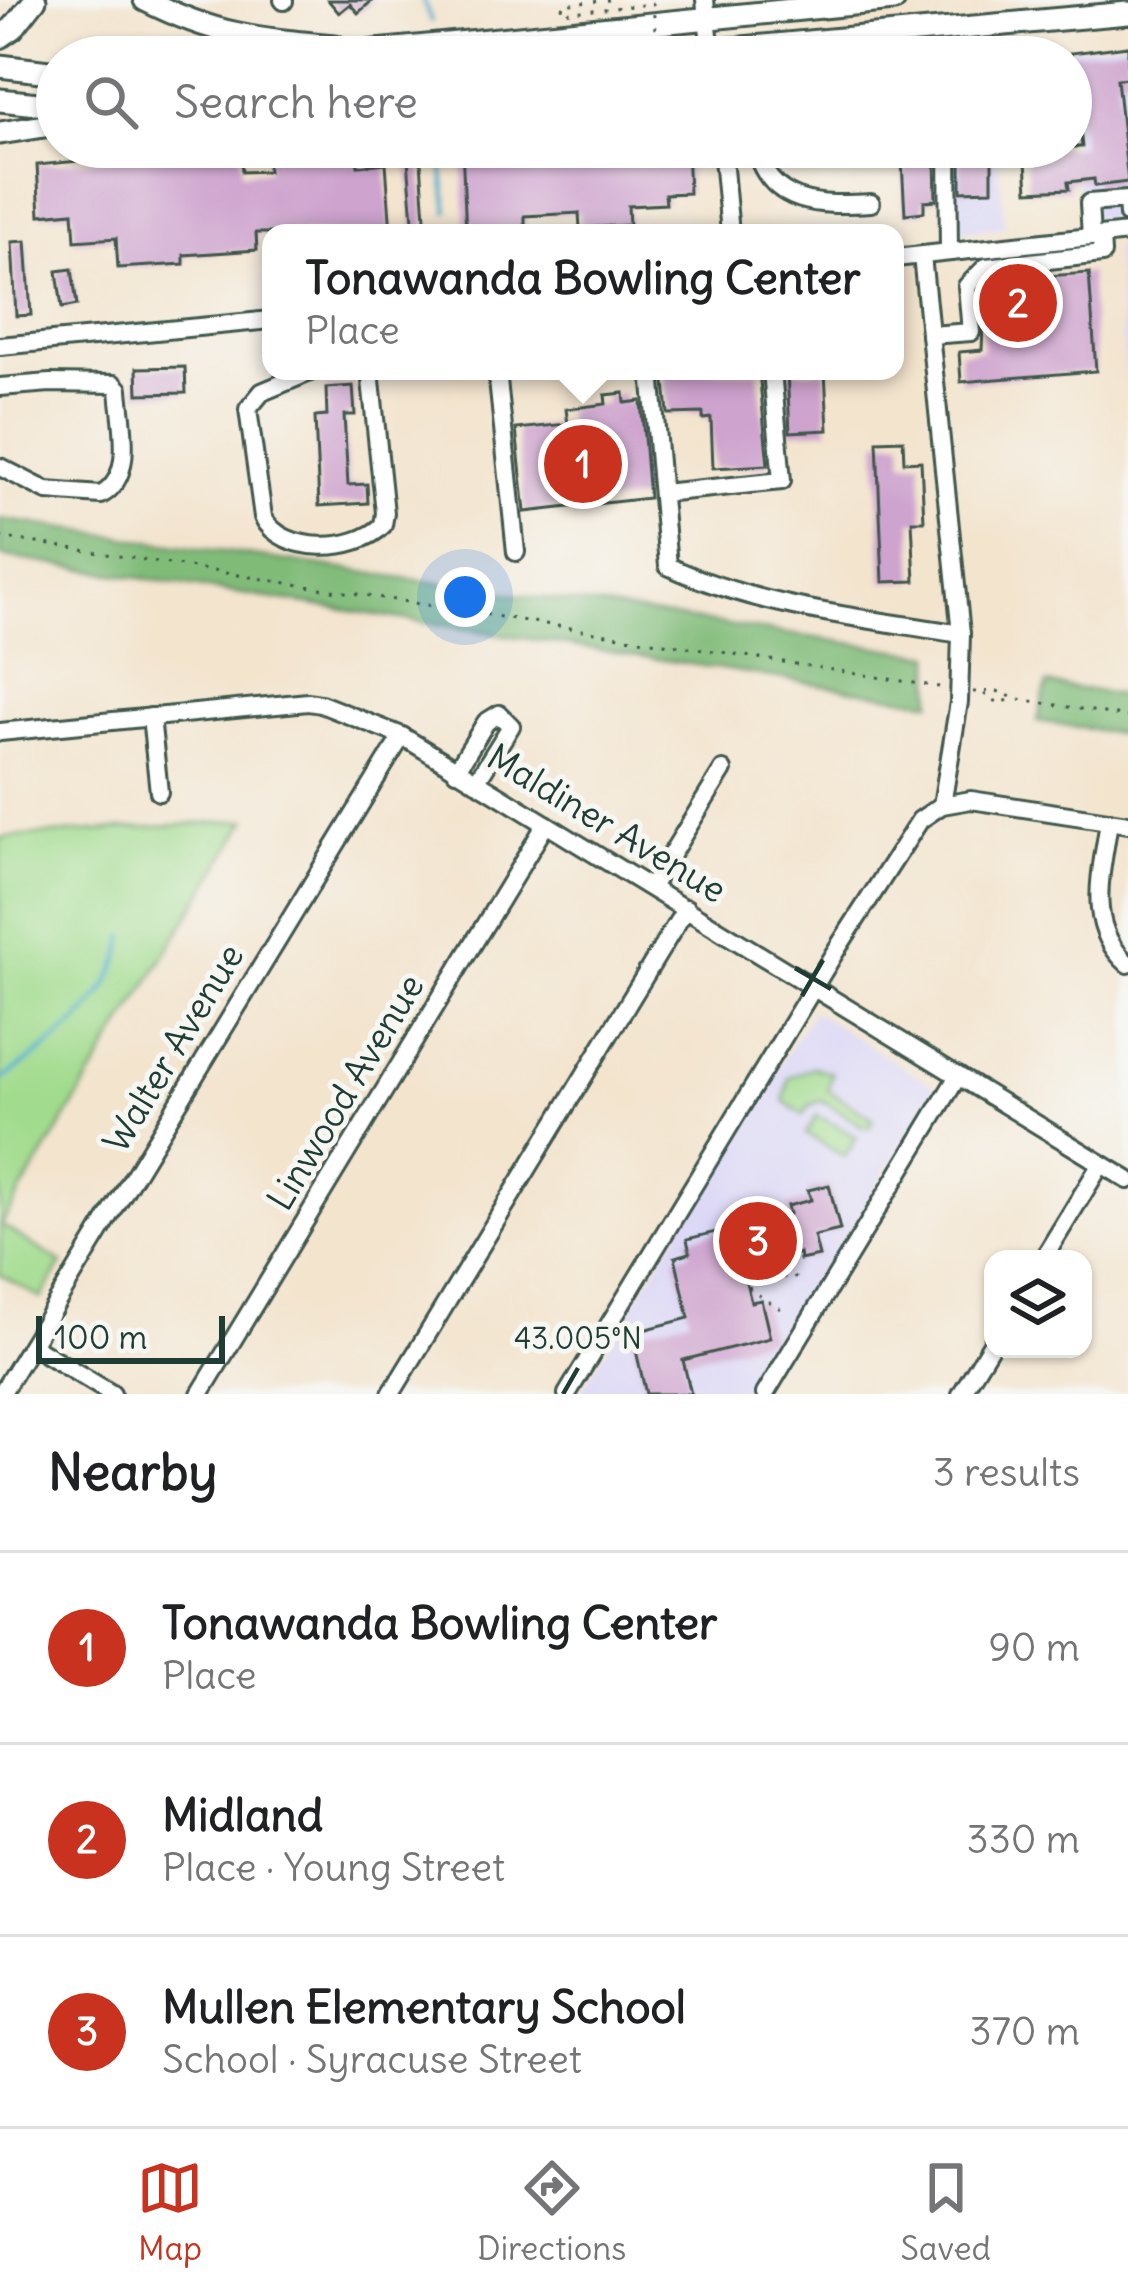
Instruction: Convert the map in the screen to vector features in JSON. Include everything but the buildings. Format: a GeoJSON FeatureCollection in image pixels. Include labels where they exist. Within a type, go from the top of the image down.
{"type":"FeatureCollection","features":[{"type":"Feature","properties":{"kind":"main road"},"geometry":{"type":"LineString","coordinates":[[0,37],[35,0]]}},
{"type":"Feature","properties":{"kind":"main road"},"geometry":{"type":"LineString","coordinates":[[145,0],[184,20],[234,36]]}},
{"type":"Feature","properties":{"kind":"main road"},"geometry":{"type":"LineString","coordinates":[[494,36],[706,9],[894,0]]}},
{"type":"Feature","properties":{"kind":"main road"},"geometry":{"type":"LineString","coordinates":[[881,36],[1128,13]]}},
{"type":"Feature","properties":{"kind":"main road"},"geometry":{"type":"LineString","coordinates":[[0,66],[36,70]]}},
{"type":"Feature","properties":{"kind":"main road"},"geometry":{"type":"LineString","coordinates":[[0,100],[36,104]]}},
{"type":"Feature","properties":{"kind":"main road"},"geometry":{"type":"LineString","coordinates":[[0,133],[36,127]]}},
{"type":"Feature","properties":{"kind":"street"},"geometry":{"type":"LineString","coordinates":[[724,168],[729,224]]}},
{"type":"Feature","properties":{"kind":"street"},"geometry":{"type":"LineString","coordinates":[[766,168],[804,202],[819,206],[871,203]]}},
{"type":"Feature","properties":{"kind":"street"},"geometry":{"type":"LineString","coordinates":[[948,168],[950,252]]}},
{"type":"Feature","properties":{"kind":"street"},"geometry":{"type":"LineString","coordinates":[[931,335],[971,332],[967,286],[986,267],[1102,254],[1089,203],[1127,200],[1128,215]]}},
{"type":"Feature","properties":{"kind":"street"},"geometry":{"type":"LineString","coordinates":[[904,257],[1128,233]]}},
{"type":"Feature","properties":{"kind":"street"},"geometry":{"type":"LineString","coordinates":[[922,256],[961,634],[959,703],[942,805]]}},
{"type":"Feature","properties":{"kind":"street"},"geometry":{"type":"LineString","coordinates":[[0,346],[262,321]]}},
{"type":"Feature","properties":{"kind":"street"},"geometry":{"type":"LineString","coordinates":[[291,380],[262,392],[248,409],[263,517],[269,528],[286,538],[332,546],[362,541],[383,525],[371,380]]}},
{"type":"Feature","properties":{"kind":"street"},"geometry":{"type":"LineString","coordinates":[[498,380],[516,552]]}},
{"type":"Feature","properties":{"kind":"street"},"geometry":{"type":"LineString","coordinates":[[652,380],[668,566],[729,590],[961,634]]}},
{"type":"Feature","properties":{"kind":"street"},"geometry":{"type":"LineString","coordinates":[[662,493],[782,481],[773,380]]}},
{"type":"Feature","properties":{"kind":"street"},"geometry":{"type":"LineString","coordinates":[[0,387],[114,384],[123,457],[119,478],[100,495],[47,491],[0,466]]}},
{"type":"Feature","properties":{"kind":"street","name":"Maldiner Avenue"},"geometry":{"type":"LineString","coordinates":[[0,731],[321,704],[402,736],[1128,1180]]}},
{"type":"Feature","properties":{"kind":"street"},"geometry":{"type":"LineString","coordinates":[[457,771],[486,722],[499,714],[511,726],[476,782]]}},
{"type":"Feature","properties":{"kind":"street"},"geometry":{"type":"LineString","coordinates":[[151,717],[159,792]]}},
{"type":"Feature","properties":{"kind":"street","name":"Walter Avenue"},"geometry":{"type":"LineString","coordinates":[[1,1394],[402,736]]}},
{"type":"Feature","properties":{"kind":"street"},"geometry":{"type":"LineString","coordinates":[[651,887],[723,770]]}},
{"type":"Feature","properties":{"kind":"street"},"geometry":{"type":"LineString","coordinates":[[567,1394],[908,834],[942,805],[971,800],[1128,824]]}},
{"type":"Feature","properties":{"kind":"street"},"geometry":{"type":"LineString","coordinates":[[1109,820],[1098,915],[1107,941],[1128,964]]}},
{"type":"Feature","properties":{"kind":"street","name":"Linwood Avenue"},"geometry":{"type":"LineString","coordinates":[[200,1394],[546,824]]}},
{"type":"Feature","properties":{"kind":"street"},"geometry":{"type":"LineString","coordinates":[[392,1394],[686,908]]}},
{"type":"Feature","properties":{"kind":"street"},"geometry":{"type":"LineString","coordinates":[[765,1394],[958,1076]]}},
{"type":"Feature","properties":{"kind":"street"},"geometry":{"type":"LineString","coordinates":[[1048,1250],[1101,1164]]}},
{"type":"Feature","properties":{"kind":"street"},"geometry":{"type":"LineString","coordinates":[[32,1345],[112,1394]]}},
{"type":"Feature","properties":{"kind":"street"},"geometry":{"type":"LineString","coordinates":[[961,1394],[984,1357]]}},
{"type":"Feature","properties":{"kind":"path"},"geometry":{"type":"LineString","coordinates":[[609,0],[562,5],[563,13],[653,4],[655,36]]}},
{"type":"Feature","properties":{"kind":"path"},"geometry":{"type":"LineString","coordinates":[[0,537],[951,688]]}},
{"type":"Feature","properties":{"kind":"path"},"geometry":{"type":"LineString","coordinates":[[968,691],[997,691],[1128,717]]}},
{"type":"Feature","properties":{"kind":"path"},"geometry":{"type":"LineString","coordinates":[[982,693],[999,703],[1014,698]]}},
{"type":"Feature","properties":{"kind":"path"},"geometry":{"type":"LineString","coordinates":[[782,1310],[748,1288],[791,1275],[800,1281]]}},
{"type":"Feature","properties":{"kind":"shaded area"},"geometry":{"type":"Polygon","coordinates":[[[1128,41],[1128,216],[1081,221],[1076,168],[1092,168],[1092,46],[1128,41]]]}},
{"type":"Feature","properties":{"kind":"shaded area"},"geometry":{"type":"Polygon","coordinates":[[[948,168],[999,168],[1005,227],[955,232],[948,168]]]}},
{"type":"Feature","properties":{"kind":"shaded area"},"geometry":{"type":"Polygon","coordinates":[[[1128,247],[1128,397],[1114,248],[1128,247]]]}},
{"type":"Feature","properties":{"kind":"shaded area"},"geometry":{"type":"Polygon","coordinates":[[[813,1011],[937,1088],[750,1394],[579,1394],[813,1011]]]}},
{"type":"Feature","properties":{"kind":"green space"},"geometry":{"type":"Polygon","coordinates":[[[0,519],[932,655],[932,702],[0,556],[0,519]]]}},
{"type":"Feature","properties":{"kind":"green space"},"geometry":{"type":"Polygon","coordinates":[[[1047,684],[1128,696],[1128,735],[1037,721],[1047,684]]]}},
{"type":"Feature","properties":{"kind":"green space"},"geometry":{"type":"Polygon","coordinates":[[[247,820],[1,1225],[62,1263],[41,1299],[0,1274],[0,838],[247,820]]]}},
{"type":"Feature","properties":{"kind":"green space"},"geometry":{"type":"Polygon","coordinates":[[[813,1067],[832,1073],[828,1090],[874,1119],[870,1127],[822,1100],[803,1115],[784,1101],[789,1078],[813,1067]]]}},
{"type":"Feature","properties":{"kind":"green space"},"geometry":{"type":"Polygon","coordinates":[[[817,1115],[857,1137],[845,1157],[806,1134],[817,1115]]]}},
{"type":"Feature","properties":{"kind":"waterway"},"geometry":{"type":"LineString","coordinates":[[423,0],[431,21]]}},
{"type":"Feature","properties":{"kind":"waterway"},"geometry":{"type":"LineString","coordinates":[[443,168],[448,212]]}},
{"type":"Feature","properties":{"kind":"waterway"},"geometry":{"type":"LineString","coordinates":[[0,1081],[60,1037],[95,1002],[119,960],[125,936]]}},
{"type":"Feature","properties":{"kind":"place","name":"Midland"},"geometry":{"type":"Point","coordinates":[1018,303]}},
{"type":"Feature","properties":{"kind":"place","name":"Tonawanda Bowling Center"},"geometry":{"type":"Point","coordinates":[583,464]}},
{"type":"Feature","properties":{"kind":"place","name":"Mullen Elementary School"},"geometry":{"type":"Point","coordinates":[758,1241]}}]}
